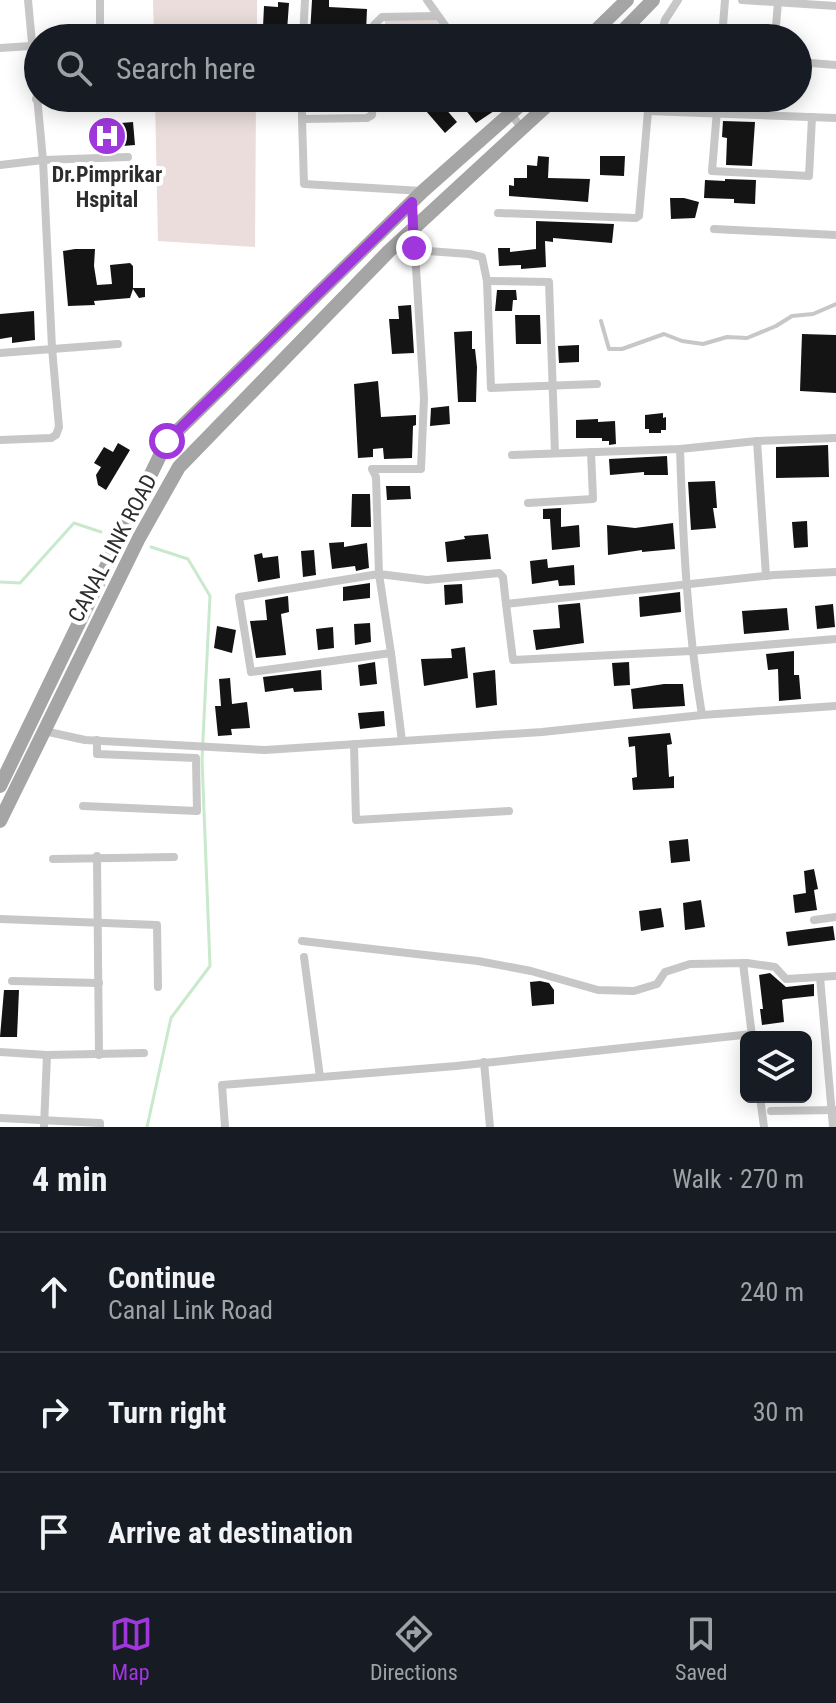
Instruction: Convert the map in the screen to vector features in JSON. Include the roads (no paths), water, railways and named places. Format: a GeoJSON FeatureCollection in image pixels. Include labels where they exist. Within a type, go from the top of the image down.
{"type":"FeatureCollection","features":[{"type":"Feature","properties":{"kind":"main road"},"geometry":{"type":"LineString","coordinates":[[602,24],[627,0]]}},
{"type":"Feature","properties":{"kind":"main road"},"geometry":{"type":"LineString","coordinates":[[630,24],[653,0]]}},
{"type":"Feature","properties":{"kind":"main road","name":"CANAL LINK ROAD"},"geometry":{"type":"LineString","coordinates":[[0,821],[139,538],[179,467],[413,227],[540,112]]}},
{"type":"Feature","properties":{"kind":"main road","name":"CANAL LINK ROAD"},"geometry":{"type":"LineString","coordinates":[[0,786],[167,441],[418,196],[512,114]]}},
{"type":"Feature","properties":{"kind":"street"},"geometry":{"type":"LineString","coordinates":[[28,0],[30,24]]}},
{"type":"Feature","properties":{"kind":"street"},"geometry":{"type":"LineString","coordinates":[[100,0],[100,24]]}},
{"type":"Feature","properties":{"kind":"street"},"geometry":{"type":"LineString","coordinates":[[304,24],[305,0]]}},
{"type":"Feature","properties":{"kind":"street"},"geometry":{"type":"LineString","coordinates":[[427,0],[443,24]]}},
{"type":"Feature","properties":{"kind":"street"},"geometry":{"type":"LineString","coordinates":[[664,24],[678,0]]}},
{"type":"Feature","properties":{"kind":"street"},"geometry":{"type":"LineString","coordinates":[[723,24],[725,0]]}},
{"type":"Feature","properties":{"kind":"street"},"geometry":{"type":"LineString","coordinates":[[742,0],[836,6]]}},
{"type":"Feature","properties":{"kind":"street"},"geometry":{"type":"LineString","coordinates":[[776,24],[778,2]]}},
{"type":"Feature","properties":{"kind":"street"},"geometry":{"type":"LineString","coordinates":[[376,24],[382,17],[437,16]]}},
{"type":"Feature","properties":{"kind":"street"},"geometry":{"type":"LineString","coordinates":[[0,48],[24,46]]}},
{"type":"Feature","properties":{"kind":"street"},"geometry":{"type":"LineString","coordinates":[[812,63],[836,65]]}},
{"type":"Feature","properties":{"kind":"street"},"geometry":{"type":"LineString","coordinates":[[0,440],[51,438],[59,427],[37,112]]}},
{"type":"Feature","properties":{"kind":"street"},"geometry":{"type":"LineString","coordinates":[[302,112],[304,184],[418,196],[413,227],[424,398],[421,469],[372,469],[377,491],[379,574],[402,741]]}},
{"type":"Feature","properties":{"kind":"street"},"geometry":{"type":"LineString","coordinates":[[302,119],[367,118],[372,112]]}},
{"type":"Feature","properties":{"kind":"street"},"geometry":{"type":"LineString","coordinates":[[498,213],[639,216],[648,112]]}},
{"type":"Feature","properties":{"kind":"street"},"geometry":{"type":"LineString","coordinates":[[682,112],[836,118]]}},
{"type":"Feature","properties":{"kind":"street"},"geometry":{"type":"LineString","coordinates":[[716,113],[712,171],[809,176],[812,117]]}},
{"type":"Feature","properties":{"kind":"street"},"geometry":{"type":"LineString","coordinates":[[512,114],[522,129]]}},
{"type":"Feature","properties":{"kind":"street"},"geometry":{"type":"LineString","coordinates":[[0,165],[128,157]]}},
{"type":"Feature","properties":{"kind":"street"},"geometry":{"type":"LineString","coordinates":[[714,229],[836,235]]}},
{"type":"Feature","properties":{"kind":"street"},"geometry":{"type":"LineString","coordinates":[[414,250],[480,256],[484,260],[491,388],[597,384]]}},
{"type":"Feature","properties":{"kind":"street"},"geometry":{"type":"LineString","coordinates":[[487,281],[549,282],[555,453]]}},
{"type":"Feature","properties":{"kind":"street"},"geometry":{"type":"LineString","coordinates":[[0,353],[118,344]]}},
{"type":"Feature","properties":{"kind":"street"},"geometry":{"type":"LineString","coordinates":[[512,455],[680,449],[757,441],[836,438]]}},
{"type":"Feature","properties":{"kind":"street"},"geometry":{"type":"LineString","coordinates":[[757,441],[766,576]]}},
{"type":"Feature","properties":{"kind":"street"},"geometry":{"type":"LineString","coordinates":[[680,449],[684,585],[702,715]]}},
{"type":"Feature","properties":{"kind":"street"},"geometry":{"type":"LineString","coordinates":[[528,503],[593,499],[591,452]]}},
{"type":"Feature","properties":{"kind":"street"},"geometry":{"type":"LineString","coordinates":[[506,604],[766,576],[836,572]]}},
{"type":"Feature","properties":{"kind":"street"},"geometry":{"type":"LineString","coordinates":[[391,653],[251,672],[239,597],[379,574],[427,580],[499,573],[503,577],[513,660],[691,651],[836,639]]}},
{"type":"Feature","properties":{"kind":"street"},"geometry":{"type":"LineString","coordinates":[[43,730],[97,740],[265,750],[542,732],[702,715],[836,706]]}},
{"type":"Feature","properties":{"kind":"street"},"geometry":{"type":"LineString","coordinates":[[83,806],[197,811],[196,758],[97,754],[97,740]]}},
{"type":"Feature","properties":{"kind":"street"},"geometry":{"type":"LineString","coordinates":[[354,744],[356,820],[509,811]]}},
{"type":"Feature","properties":{"kind":"street"},"geometry":{"type":"LineString","coordinates":[[187,745],[187,758]]}},
{"type":"Feature","properties":{"kind":"street"},"geometry":{"type":"LineString","coordinates":[[97,856],[99,1055]]}},
{"type":"Feature","properties":{"kind":"street"},"geometry":{"type":"LineString","coordinates":[[53,859],[174,857]]}},
{"type":"Feature","properties":{"kind":"street"},"geometry":{"type":"LineString","coordinates":[[814,920],[836,917]]}},
{"type":"Feature","properties":{"kind":"street"},"geometry":{"type":"LineString","coordinates":[[0,919],[99,920],[157,925],[158,987]]}},
{"type":"Feature","properties":{"kind":"street"},"geometry":{"type":"LineString","coordinates":[[302,941],[478,961],[531,971],[598,990],[634,991],[657,984],[665,972],[690,964],[743,963],[775,967],[786,979],[836,976]]}},
{"type":"Feature","properties":{"kind":"street"},"geometry":{"type":"LineString","coordinates":[[304,957],[320,1077]]}},
{"type":"Feature","properties":{"kind":"street"},"geometry":{"type":"LineString","coordinates":[[743,963],[752,1031]]}},
{"type":"Feature","properties":{"kind":"street"},"geometry":{"type":"LineString","coordinates":[[820,977],[825,1049],[834,1110],[833,1127]]}},
{"type":"Feature","properties":{"kind":"street"},"geometry":{"type":"LineString","coordinates":[[12,981],[99,983]]}},
{"type":"Feature","properties":{"kind":"street"},"geometry":{"type":"LineString","coordinates":[[225,1127],[222,1085],[740,1036]]}},
{"type":"Feature","properties":{"kind":"street"},"geometry":{"type":"LineString","coordinates":[[825,1049],[836,1048]]}},
{"type":"Feature","properties":{"kind":"street"},"geometry":{"type":"LineString","coordinates":[[0,1052],[47,1055],[144,1053]]}},
{"type":"Feature","properties":{"kind":"street"},"geometry":{"type":"LineString","coordinates":[[44,1124],[47,1055]]}},
{"type":"Feature","properties":{"kind":"street"},"geometry":{"type":"LineString","coordinates":[[484,1062],[490,1127]]}},
{"type":"Feature","properties":{"kind":"street"},"geometry":{"type":"LineString","coordinates":[[761,1103],[764,1127]]}},
{"type":"Feature","properties":{"kind":"street"},"geometry":{"type":"LineString","coordinates":[[771,1111],[834,1110]]}},
{"type":"Feature","properties":{"kind":"street"},"geometry":{"type":"LineString","coordinates":[[0,1118],[44,1124],[100,1123],[100,1127]]}},
{"type":"Feature","properties":{"kind":"lane"},"geometry":{"type":"LineString","coordinates":[[601,321],[609,349],[622,349],[664,334],[703,344],[727,337],[747,338],[792,316],[813,314],[836,304]]}},
{"type":"Feature","properties":{"kind":"waterway"},"geometry":{"type":"LineString","coordinates":[[0,582],[20,583],[74,523],[101,532]]}},
{"type":"Feature","properties":{"kind":"waterway"},"geometry":{"type":"LineString","coordinates":[[147,1127],[171,1018],[210,966],[202,759],[210,596],[188,559],[151,547]]}},
{"type":"Feature","properties":{"kind":"place","name":"Dr.Pimprikar Hspital"},"geometry":{"type":"Point","coordinates":[107,136]}}]}
